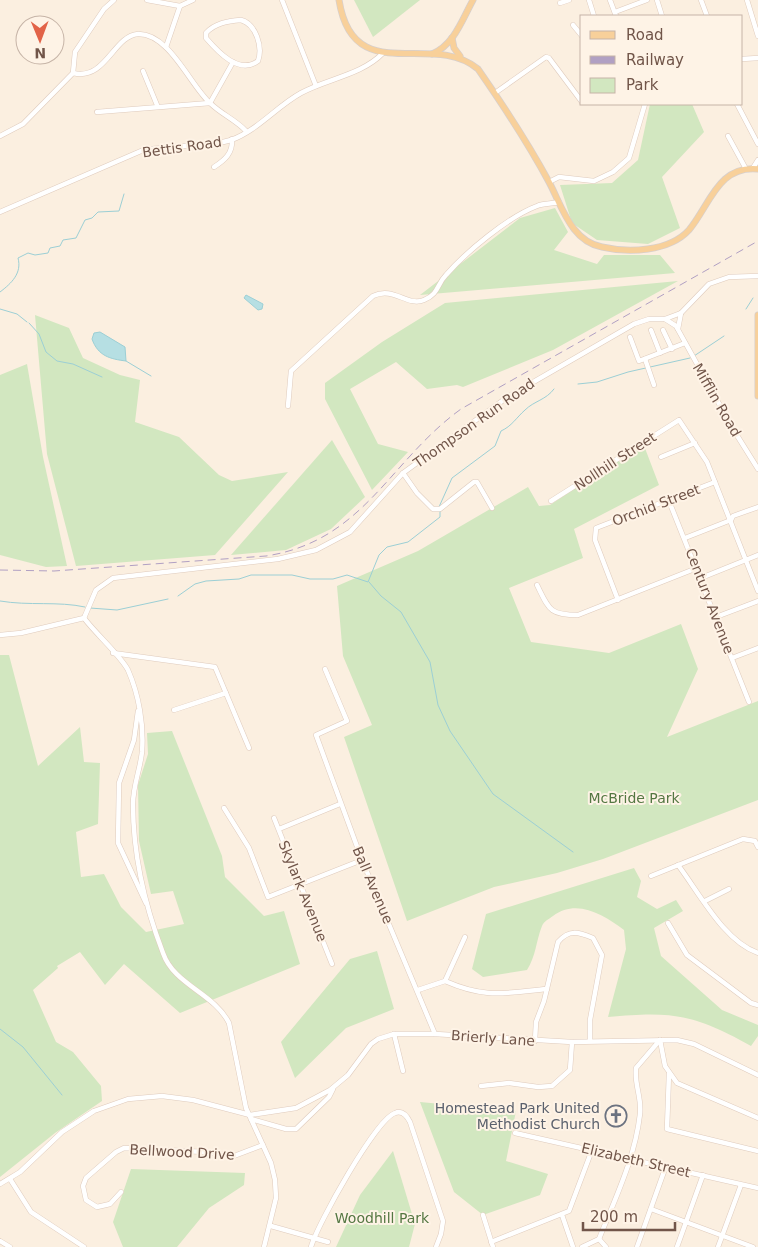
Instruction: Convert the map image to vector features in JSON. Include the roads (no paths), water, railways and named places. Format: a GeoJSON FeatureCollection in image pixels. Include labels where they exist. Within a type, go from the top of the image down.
{"type":"FeatureCollection","features":[{"type":"Feature","properties":{"kind":"main road"},"geometry":{"type":"LineString","coordinates":[[339,0],[346,26],[356,40],[364,46],[382,53],[445,56],[466,61],[478,69]]}},
{"type":"Feature","properties":{"kind":"main road"},"geometry":{"type":"LineString","coordinates":[[432,54],[444,48],[452,38],[473,0]]}},
{"type":"Feature","properties":{"kind":"main road"},"geometry":{"type":"LineString","coordinates":[[452,38],[454,48],[460,56]]}},
{"type":"Feature","properties":{"kind":"main road"},"geometry":{"type":"LineString","coordinates":[[445,56],[460,56],[473,62],[495,93],[549,182],[574,230],[593,244],[617,249],[656,247],[668,244],[685,233],[720,184],[730,174],[755,168]]}},
{"type":"Feature","properties":{"kind":"main road"},"geometry":{"type":"LineString","coordinates":[[758,315],[758,396]]}},
{"type":"Feature","properties":{"kind":"street"},"geometry":{"type":"LineString","coordinates":[[0,136],[23,124],[73,73],[75,52],[104,8],[114,0]]}},
{"type":"Feature","properties":{"kind":"street"},"geometry":{"type":"LineString","coordinates":[[147,0],[180,6],[193,0]]}},
{"type":"Feature","properties":{"kind":"street"},"geometry":{"type":"LineString","coordinates":[[282,0],[316,86]]}},
{"type":"Feature","properties":{"kind":"street"},"geometry":{"type":"LineString","coordinates":[[560,3],[569,0]]}},
{"type":"Feature","properties":{"kind":"street"},"geometry":{"type":"LineString","coordinates":[[588,0],[594,15]]}},
{"type":"Feature","properties":{"kind":"street"},"geometry":{"type":"LineString","coordinates":[[610,0],[616,14],[647,0]]}},
{"type":"Feature","properties":{"kind":"street"},"geometry":{"type":"LineString","coordinates":[[657,0],[662,15]]}},
{"type":"Feature","properties":{"kind":"street"},"geometry":{"type":"LineString","coordinates":[[701,0],[707,15]]}},
{"type":"Feature","properties":{"kind":"street"},"geometry":{"type":"LineString","coordinates":[[747,0],[758,36]]}},
{"type":"Feature","properties":{"kind":"street"},"geometry":{"type":"LineString","coordinates":[[166,47],[180,6]]}},
{"type":"Feature","properties":{"kind":"street"},"geometry":{"type":"LineString","coordinates":[[241,20],[248,22],[260,46],[258,61],[252,65],[242,66],[233,62],[210,42],[206,33],[220,24],[241,20]]}},
{"type":"Feature","properties":{"kind":"street"},"geometry":{"type":"LineString","coordinates":[[573,25],[580,34]]}},
{"type":"Feature","properties":{"kind":"street"},"geometry":{"type":"LineString","coordinates":[[73,73],[90,72],[106,62],[124,40],[131,36],[139,34],[154,38],[166,47],[210,103],[240,124],[246,131]]}},
{"type":"Feature","properties":{"kind":"street","name":"Bettis Road"},"geometry":{"type":"LineString","coordinates":[[0,212],[140,151],[163,146],[232,139],[294,97],[353,71],[378,58],[382,53]]}},
{"type":"Feature","properties":{"kind":"street"},"geometry":{"type":"LineString","coordinates":[[495,93],[546,57],[549,58],[580,100]]}},
{"type":"Feature","properties":{"kind":"street"},"geometry":{"type":"LineString","coordinates":[[743,59],[758,58]]}},
{"type":"Feature","properties":{"kind":"street"},"geometry":{"type":"LineString","coordinates":[[210,103],[233,62]]}},
{"type":"Feature","properties":{"kind":"street"},"geometry":{"type":"LineString","coordinates":[[143,71],[157,106]]}},
{"type":"Feature","properties":{"kind":"street"},"geometry":{"type":"LineString","coordinates":[[97,112],[210,103]]}},
{"type":"Feature","properties":{"kind":"street"},"geometry":{"type":"LineString","coordinates":[[549,182],[559,176],[594,181],[613,172],[629,158],[645,105]]}},
{"type":"Feature","properties":{"kind":"street"},"geometry":{"type":"LineString","coordinates":[[738,105],[758,144]]}},
{"type":"Feature","properties":{"kind":"street"},"geometry":{"type":"LineString","coordinates":[[728,136],[746,169]]}},
{"type":"Feature","properties":{"kind":"street"},"geometry":{"type":"LineString","coordinates":[[214,167],[223,161],[231,151],[232,139]]}},
{"type":"Feature","properties":{"kind":"street"},"geometry":{"type":"LineString","coordinates":[[755,168],[758,160]]}},
{"type":"Feature","properties":{"kind":"street"},"geometry":{"type":"LineString","coordinates":[[288,406],[291,371],[373,296],[388,292],[415,300],[424,300],[439,288],[445,275],[509,220],[539,205],[559,202]]}},
{"type":"Feature","properties":{"kind":"street","name":"Thompson Run Road"},"geometry":{"type":"LineString","coordinates":[[84,618],[96,590],[113,578],[278,559],[316,550],[350,532],[404,473],[502,401],[550,371],[634,324],[648,319],[665,319],[681,313],[714,282],[730,277],[758,276]]}},
{"type":"Feature","properties":{"kind":"street"},"geometry":{"type":"LineString","coordinates":[[678,330],[681,313]]}},
{"type":"Feature","properties":{"kind":"street"},"geometry":{"type":"LineString","coordinates":[[665,319],[678,330]]}},
{"type":"Feature","properties":{"kind":"street"},"geometry":{"type":"LineString","coordinates":[[651,330],[660,353]]}},
{"type":"Feature","properties":{"kind":"street"},"geometry":{"type":"LineString","coordinates":[[663,330],[672,349]]}},
{"type":"Feature","properties":{"kind":"street","name":"Mifflin Road"},"geometry":{"type":"LineString","coordinates":[[678,330],[733,430],[758,469]]}},
{"type":"Feature","properties":{"kind":"street"},"geometry":{"type":"LineString","coordinates":[[630,336],[639,361],[685,343]]}},
{"type":"Feature","properties":{"kind":"street"},"geometry":{"type":"LineString","coordinates":[[645,359],[654,385]]}},
{"type":"Feature","properties":{"kind":"street","name":"Nollhill Street"},"geometry":{"type":"LineString","coordinates":[[551,502],[679,420],[695,443]]}},
{"type":"Feature","properties":{"kind":"street"},"geometry":{"type":"LineString","coordinates":[[661,457],[695,443],[715,482],[758,591]]}},
{"type":"Feature","properties":{"kind":"street"},"geometry":{"type":"LineString","coordinates":[[404,473],[417,493],[433,509],[438,510],[474,482],[477,482],[492,508]]}},
{"type":"Feature","properties":{"kind":"street","name":"Orchid Street"},"geometry":{"type":"LineString","coordinates":[[618,600],[595,540],[596,528],[715,482]]}},
{"type":"Feature","properties":{"kind":"street","name":"Century Avenue"},"geometry":{"type":"LineString","coordinates":[[669,501],[701,578],[748,702]]}},
{"type":"Feature","properties":{"kind":"street"},"geometry":{"type":"LineString","coordinates":[[685,538],[758,507]]}},
{"type":"Feature","properties":{"kind":"street"},"geometry":{"type":"LineString","coordinates":[[701,578],[758,555]]}},
{"type":"Feature","properties":{"kind":"street"},"geometry":{"type":"LineString","coordinates":[[537,585],[550,610],[559,615],[578,615],[697,568]]}},
{"type":"Feature","properties":{"kind":"street"},"geometry":{"type":"LineString","coordinates":[[716,617],[758,601]]}},
{"type":"Feature","properties":{"kind":"street"},"geometry":{"type":"LineString","coordinates":[[0,635],[21,634],[84,618],[127,668],[142,719],[142,753],[132,802],[134,844],[151,911],[169,967],[218,1007],[229,1023],[250,1117],[271,1163],[275,1180],[276,1198],[271,1226],[264,1247]]}},
{"type":"Feature","properties":{"kind":"street"},"geometry":{"type":"LineString","coordinates":[[732,658],[758,648]]}},
{"type":"Feature","properties":{"kind":"street"},"geometry":{"type":"LineString","coordinates":[[113,653],[215,667],[249,748]]}},
{"type":"Feature","properties":{"kind":"street","name":"Ball Avenue"},"geometry":{"type":"LineString","coordinates":[[325,669],[347,721],[316,736],[362,860],[435,1034]]}},
{"type":"Feature","properties":{"kind":"street"},"geometry":{"type":"LineString","coordinates":[[174,710],[226,693]]}},
{"type":"Feature","properties":{"kind":"street"},"geometry":{"type":"LineString","coordinates":[[139,705],[134,740],[119,783],[118,843],[151,911]]}},
{"type":"Feature","properties":{"kind":"street"},"geometry":{"type":"LineString","coordinates":[[278,829],[340,804]]}},
{"type":"Feature","properties":{"kind":"street"},"geometry":{"type":"LineString","coordinates":[[224,808],[249,848],[268,897],[362,860]]}},
{"type":"Feature","properties":{"kind":"street","name":"Skylark Avenue"},"geometry":{"type":"LineString","coordinates":[[274,818],[332,964]]}},
{"type":"Feature","properties":{"kind":"street"},"geometry":{"type":"LineString","coordinates":[[651,876],[743,839],[755,841],[758,847]]}},
{"type":"Feature","properties":{"kind":"street"},"geometry":{"type":"LineString","coordinates":[[678,865],[724,930],[750,951],[758,954]]}},
{"type":"Feature","properties":{"kind":"street"},"geometry":{"type":"LineString","coordinates":[[705,901],[729,889]]}},
{"type":"Feature","properties":{"kind":"street"},"geometry":{"type":"LineString","coordinates":[[668,923],[687,955],[751,1003],[758,1004]]}},
{"type":"Feature","properties":{"kind":"street"},"geometry":{"type":"LineString","coordinates":[[535,1041],[536,1022],[547,989],[558,942],[564,935],[576,931],[593,938],[602,955],[590,1020],[590,1042]]}},
{"type":"Feature","properties":{"kind":"street"},"geometry":{"type":"LineString","coordinates":[[445,981],[466,937]]}},
{"type":"Feature","properties":{"kind":"street"},"geometry":{"type":"LineString","coordinates":[[418,990],[445,981],[466,990],[484,994],[547,989]]}},
{"type":"Feature","properties":{"kind":"street"},"geometry":{"type":"LineString","coordinates":[[394,1034],[403,1071]]}},
{"type":"Feature","properties":{"kind":"street","name":"Brierly Lane"},"geometry":{"type":"LineString","coordinates":[[250,1117],[296,1108],[314,1101],[348,1074],[371,1044],[378,1039],[394,1034],[435,1034],[572,1042],[660,1040],[694,1044],[758,1075]]}},
{"type":"Feature","properties":{"kind":"street"},"geometry":{"type":"LineString","coordinates":[[660,1040],[665,1066],[677,1083],[758,1118]]}},
{"type":"Feature","properties":{"kind":"street"},"geometry":{"type":"LineString","coordinates":[[582,1247],[599,1239],[630,1159],[641,1105],[636,1086],[636,1068],[660,1040]]}},
{"type":"Feature","properties":{"kind":"street"},"geometry":{"type":"LineString","coordinates":[[481,1086],[509,1083],[538,1087],[552,1086],[570,1070],[572,1042]]}},
{"type":"Feature","properties":{"kind":"street"},"geometry":{"type":"LineString","coordinates":[[669,1073],[667,1129],[758,1151]]}},
{"type":"Feature","properties":{"kind":"street"},"geometry":{"type":"LineString","coordinates":[[0,1184],[10,1179],[62,1132],[82,1118],[128,1099],[162,1096],[186,1098],[286,1129],[296,1129],[328,1097],[334,1087]]}},
{"type":"Feature","properties":{"kind":"street"},"geometry":{"type":"LineString","coordinates":[[311,1247],[314,1238],[360,1154],[388,1118],[400,1112],[410,1122],[443,1221],[436,1247]]}},
{"type":"Feature","properties":{"kind":"street","name":"Elizabeth Street"},"geometry":{"type":"LineString","coordinates":[[515,1133],[758,1188]]}},
{"type":"Feature","properties":{"kind":"street","name":"Bellwood Drive"},"geometry":{"type":"LineString","coordinates":[[121,1192],[110,1204],[97,1208],[86,1200],[83,1186],[86,1178],[96,1168],[124,1148],[205,1152],[234,1156],[263,1145]]}},
{"type":"Feature","properties":{"kind":"street"},"geometry":{"type":"LineString","coordinates":[[483,1215],[492,1244],[569,1211],[592,1150]]}},
{"type":"Feature","properties":{"kind":"street"},"geometry":{"type":"LineString","coordinates":[[637,1247],[666,1166]]}},
{"type":"Feature","properties":{"kind":"street"},"geometry":{"type":"LineString","coordinates":[[677,1247],[703,1175]]}},
{"type":"Feature","properties":{"kind":"street"},"geometry":{"type":"LineString","coordinates":[[10,1179],[31,1212],[84,1247]]}},
{"type":"Feature","properties":{"kind":"street"},"geometry":{"type":"LineString","coordinates":[[718,1247],[741,1185]]}},
{"type":"Feature","properties":{"kind":"street"},"geometry":{"type":"LineString","coordinates":[[651,1209],[753,1247]]}},
{"type":"Feature","properties":{"kind":"street"},"geometry":{"type":"LineString","coordinates":[[562,1215],[573,1247]]}},
{"type":"Feature","properties":{"kind":"street"},"geometry":{"type":"LineString","coordinates":[[271,1226],[328,1242]]}},
{"type":"Feature","properties":{"kind":"street"},"geometry":{"type":"LineString","coordinates":[[599,1239],[606,1247]]}},
{"type":"Feature","properties":{"kind":"street"},"geometry":{"type":"LineString","coordinates":[[0,1241],[10,1247]]}},
{"type":"Feature","properties":{"kind":"water"},"geometry":{"type":"Polygon","coordinates":[[[246,295],[263,304],[262,309],[258,310],[244,298],[246,295]]]}},
{"type":"Feature","properties":{"kind":"water"},"geometry":{"type":"Polygon","coordinates":[[[100,332],[125,347],[126,361],[110,358],[101,353],[92,339],[94,333],[100,332]]]}},
{"type":"Feature","properties":{"kind":"waterway"},"geometry":{"type":"LineString","coordinates":[[0,292],[15,277],[19,268],[18,258],[28,253],[35,255],[48,253],[50,248],[60,246],[63,240],[76,238],[85,220],[92,218],[98,212],[119,211],[124,194]]}},
{"type":"Feature","properties":{"kind":"waterway"},"geometry":{"type":"LineString","coordinates":[[746,309],[753,298]]}},
{"type":"Feature","properties":{"kind":"waterway"},"geometry":{"type":"LineString","coordinates":[[0,309],[17,314],[27,322]]}},
{"type":"Feature","properties":{"kind":"waterway"},"geometry":{"type":"LineString","coordinates":[[29,323],[39,334],[46,352],[57,361],[73,364],[102,377]]}},
{"type":"Feature","properties":{"kind":"waterway"},"geometry":{"type":"LineString","coordinates":[[694,356],[724,336]]}},
{"type":"Feature","properties":{"kind":"waterway"},"geometry":{"type":"LineString","coordinates":[[578,384],[597,382],[628,372],[690,358]]}},
{"type":"Feature","properties":{"kind":"waterway"},"geometry":{"type":"LineString","coordinates":[[126,361],[151,376]]}},
{"type":"Feature","properties":{"kind":"waterway"},"geometry":{"type":"LineString","coordinates":[[439,507],[452,478],[495,446],[501,431],[554,389]]}},
{"type":"Feature","properties":{"kind":"waterway"},"geometry":{"type":"LineString","coordinates":[[178,596],[195,584],[206,581],[239,579],[251,575],[292,575],[310,579],[333,579],[347,575],[368,582],[379,555],[387,547],[408,542],[440,517],[440,511]]}},
{"type":"Feature","properties":{"kind":"waterway"},"geometry":{"type":"LineString","coordinates":[[369,582],[381,596],[401,612],[430,662],[438,705],[450,731],[493,794],[573,852]]}},
{"type":"Feature","properties":{"kind":"waterway"},"geometry":{"type":"LineString","coordinates":[[90,608],[117,610],[168,599]]}},
{"type":"Feature","properties":{"kind":"waterway"},"geometry":{"type":"LineString","coordinates":[[0,601],[64,604],[85,607]]}},
{"type":"Feature","properties":{"kind":"waterway"},"geometry":{"type":"LineString","coordinates":[[0,1029],[23,1047],[62,1095]]}},
{"type":"Feature","properties":{"kind":"railway"},"geometry":{"type":"LineString","coordinates":[[0,570],[54,571],[266,556],[300,548],[328,534],[352,517],[436,430],[461,409],[758,241]]}},
{"type":"Feature","properties":{"kind":"place","name":"Homestead Park United Methodist Church"},"geometry":{"type":"Point","coordinates":[616,1116]}},
{"type":"Feature","properties":{"kind":"park label","name":"McBride Park"},"geometry":{"type":"Point","coordinates":[634,798]}},
{"type":"Feature","properties":{"kind":"park label","name":"Woodhill Park"},"geometry":{"type":"Point","coordinates":[382,1218]}}]}
